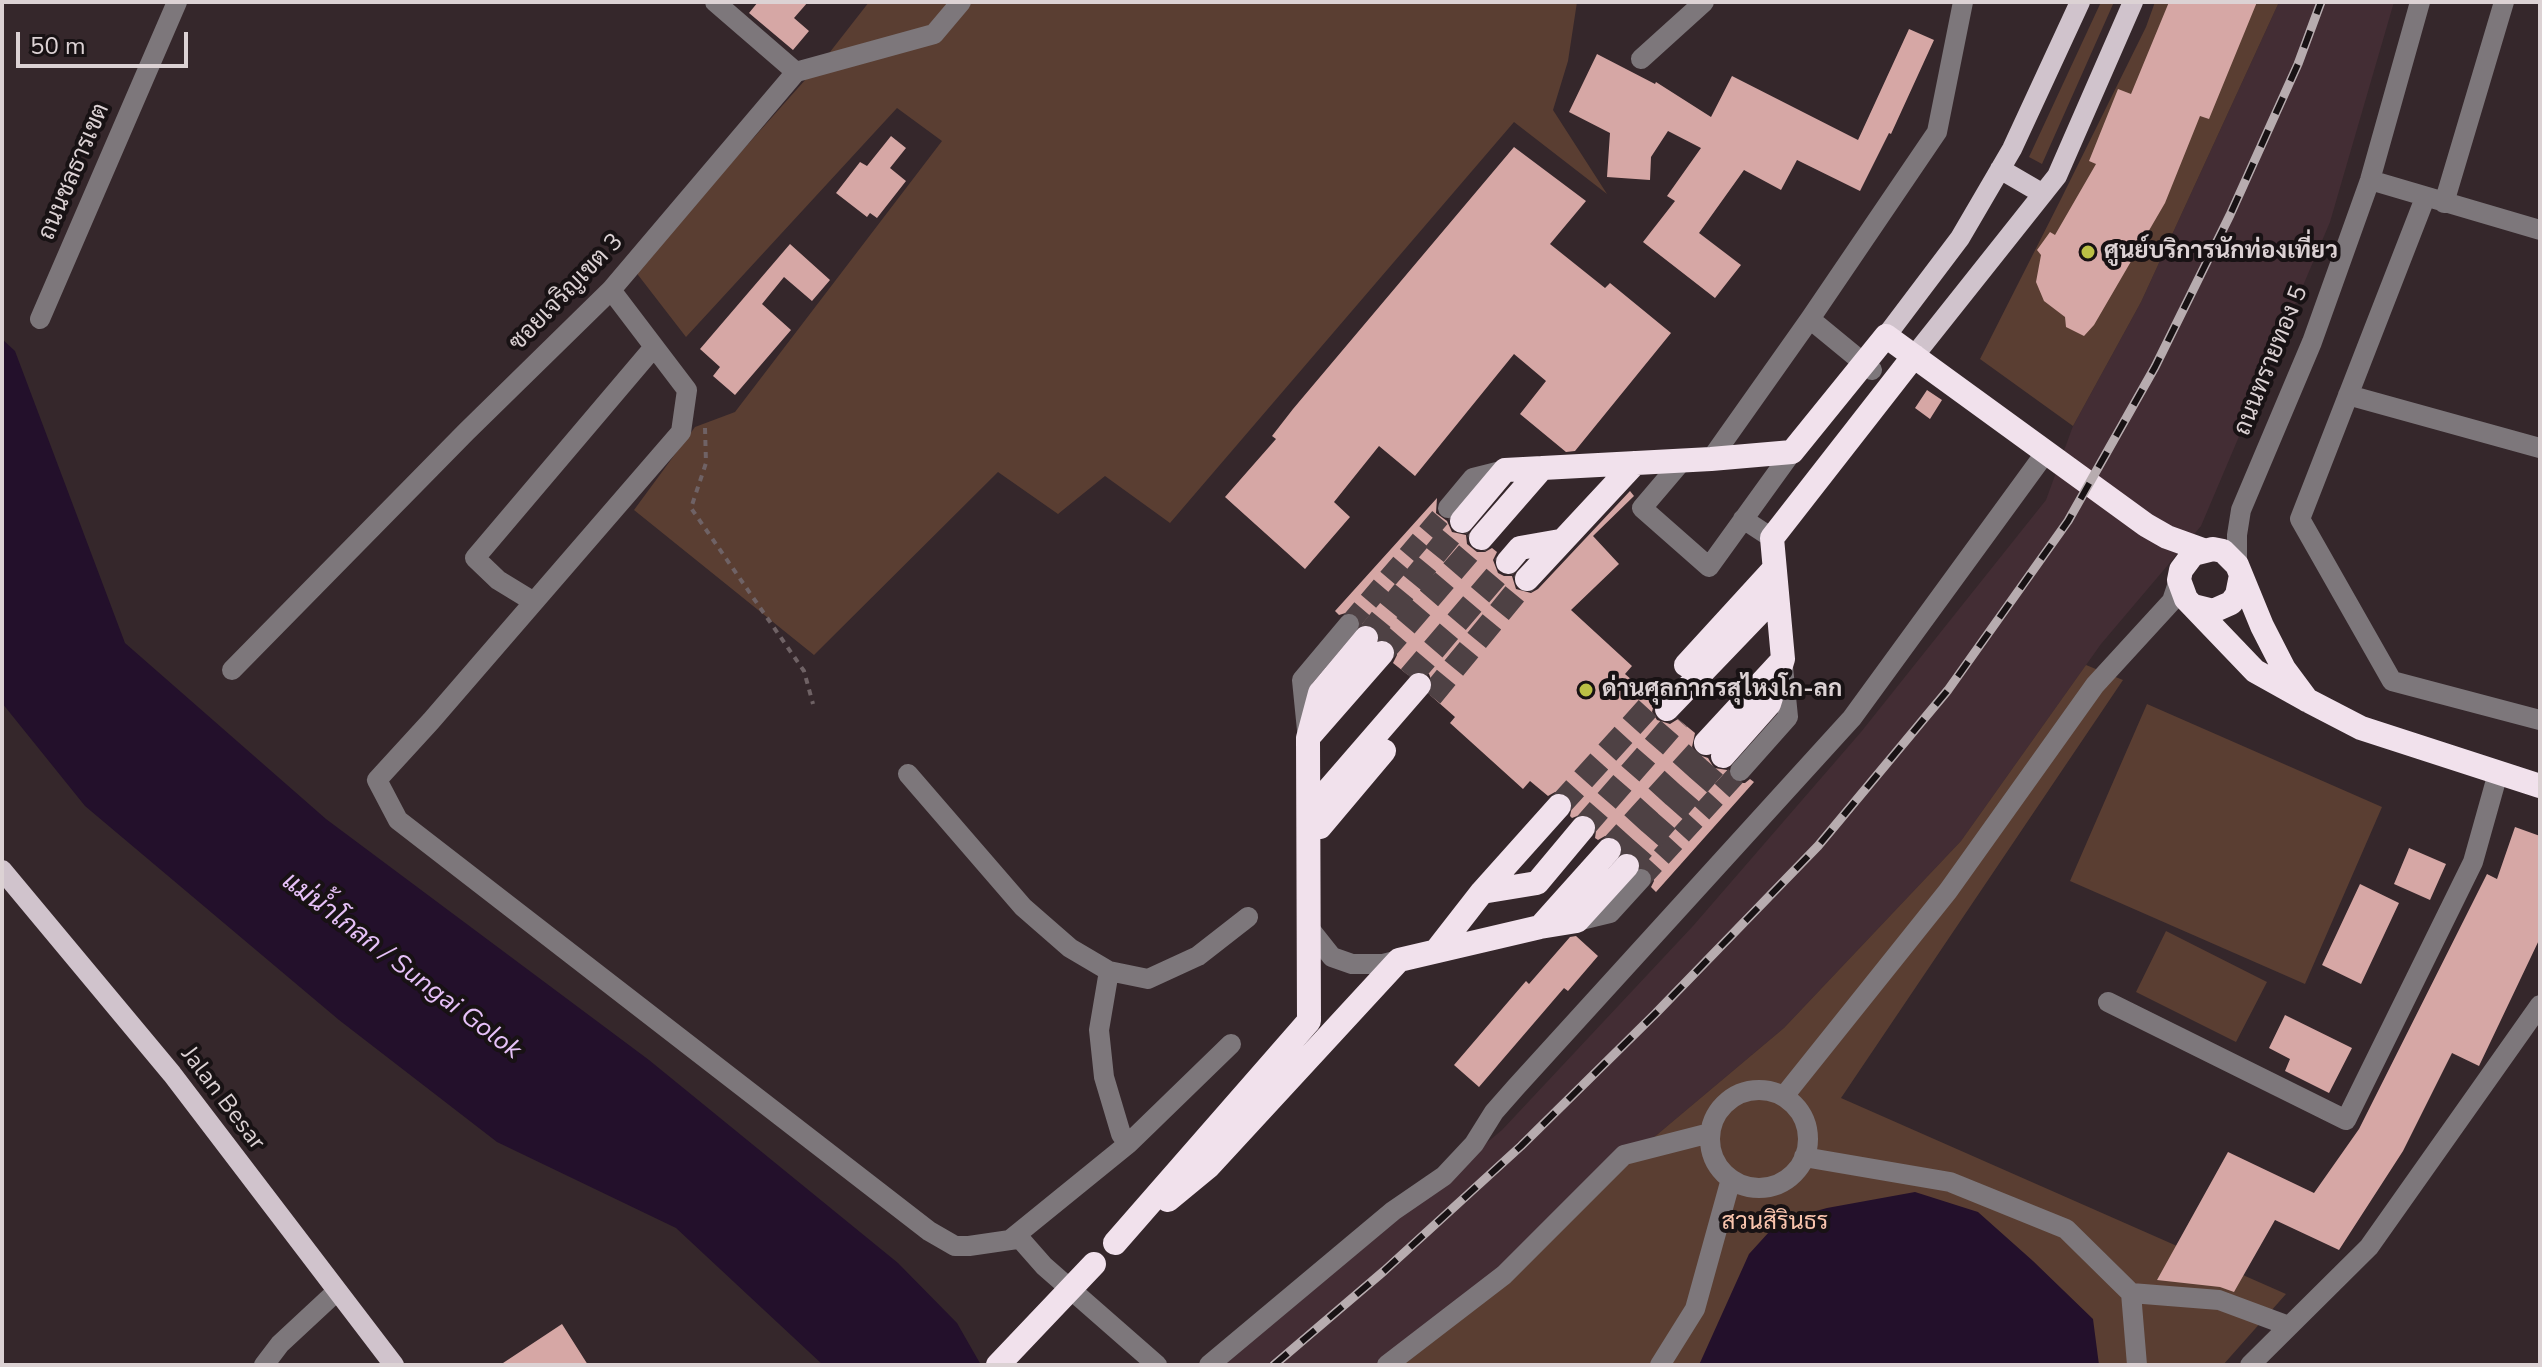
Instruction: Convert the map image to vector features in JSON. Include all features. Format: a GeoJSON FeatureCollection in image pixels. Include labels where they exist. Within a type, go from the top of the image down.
{"type":"FeatureCollection","features":[{"type":"Feature","properties":{"kind":"highway"},"geometry":{"type":"LineString","coordinates":[[1455,514],[1505,470],[1792,452],[1868,366],[1886,336],[2146,525],[2167,537],[2203,550],[2223,551],[2239,570],[2241,585],[2231,603],[2213,611],[2193,606],[2186,599],[2163,542],[2146,525]]}},
{"type":"Feature","properties":{"kind":"highway"},"geometry":{"type":"LineString","coordinates":[[1723,757],[1783,659],[1772,538],[1914,356]]}},
{"type":"Feature","properties":{"kind":"highway"},"geometry":{"type":"LineString","coordinates":[[1530,557],[1635,463]]}},
{"type":"Feature","properties":{"kind":"highway"},"geometry":{"type":"LineString","coordinates":[[1481,538],[1542,468]]}},
{"type":"Feature","properties":{"kind":"highway"},"geometry":{"type":"LineString","coordinates":[[2179,580],[2186,561],[2203,550]]}},
{"type":"Feature","properties":{"kind":"highway"},"geometry":{"type":"LineString","coordinates":[[1774,569],[1765,607],[1697,677],[1691,705],[1666,709],[1774,569]]}},
{"type":"Feature","properties":{"kind":"highway","name":"ถนนทรายทอง 5"},"geometry":{"type":"LineString","coordinates":[[2239,570],[2267,637],[2284,669],[2307,700]]}},
{"type":"Feature","properties":{"kind":"highway","name":"ถนนทรายทอง 5"},"geometry":{"type":"LineString","coordinates":[[2193,606],[2255,671],[2307,700],[2361,728],[2540,786]]}},
{"type":"Feature","properties":{"kind":"highway"},"geometry":{"type":"LineString","coordinates":[[998,1365],[1115,1243],[1309,1021],[1308,738],[1366,638]]}},
{"type":"Feature","properties":{"kind":"highway"},"geometry":{"type":"LineString","coordinates":[[1420,686],[1308,841],[1328,790],[1420,686]]}},
{"type":"Feature","properties":{"kind":"highway"},"geometry":{"type":"LineString","coordinates":[[1482,892],[1537,883],[1571,817]]}},
{"type":"Feature","properties":{"kind":"highway"},"geometry":{"type":"LineString","coordinates":[[1507,888],[1571,817]]}},
{"type":"Feature","properties":{"kind":"highway"},"geometry":{"type":"LineString","coordinates":[[1436,951],[1482,892],[1571,817]]}},
{"type":"Feature","properties":{"kind":"highway"},"geometry":{"type":"LineString","coordinates":[[1115,1243],[1208,1167],[1399,960],[1577,921],[1626,865],[1540,927]]}},
{"type":"Feature","properties":{"kind":"main road"},"geometry":{"type":"LineString","coordinates":[[1886,336],[1960,238],[2000,169],[2080,2]]}},
{"type":"Feature","properties":{"kind":"main road"},"geometry":{"type":"LineString","coordinates":[[1914,356],[2057,176],[2133,2]]}},
{"type":"Feature","properties":{"kind":"main road"},"geometry":{"type":"LineString","coordinates":[[2000,169],[2043,194]]}},
{"type":"Feature","properties":{"kind":"main road","name":"Jalan Besar"},"geometry":{"type":"LineString","coordinates":[[2,870],[172,1074],[394,1365]]}},
{"type":"Feature","properties":{"kind":"street","name":"ถนนชลธารเขต"},"geometry":{"type":"LineString","coordinates":[[40,319],[177,2]]}},
{"type":"Feature","properties":{"kind":"street"},"geometry":{"type":"LineString","coordinates":[[715,2],[796,72],[934,34],[961,2]]}},
{"type":"Feature","properties":{"kind":"street"},"geometry":{"type":"LineString","coordinates":[[1641,59],[1704,2]]}},
{"type":"Feature","properties":{"kind":"street"},"geometry":{"type":"LineString","coordinates":[[1711,459],[1937,132],[1963,2]]}},
{"type":"Feature","properties":{"kind":"street","name":"ถนนทรายทอง 5"},"geometry":{"type":"LineString","coordinates":[[2239,570],[2237,535],[2241,510],[2312,342],[2370,180],[2420,2]]}},
{"type":"Feature","properties":{"kind":"street"},"geometry":{"type":"LineString","coordinates":[[2504,2],[2435,201],[2348,395],[2300,519],[2392,681],[2540,720]]}},
{"type":"Feature","properties":{"kind":"street","name":"ซอยเจริญเขต 3"},"geometry":{"type":"LineString","coordinates":[[232,670],[455,443],[611,290],[796,72]]}},
{"type":"Feature","properties":{"kind":"street"},"geometry":{"type":"LineString","coordinates":[[2370,180],[2540,230]]}},
{"type":"Feature","properties":{"kind":"street"},"geometry":{"type":"LineString","coordinates":[[611,290],[687,390],[681,432],[377,780],[398,820],[929,1231],[955,1246],[1011,1239],[1022,1241],[1044,1266],[1157,1365]]}},
{"type":"Feature","properties":{"kind":"street"},"geometry":{"type":"LineString","coordinates":[[1810,319],[1868,366]]}},
{"type":"Feature","properties":{"kind":"street"},"geometry":{"type":"LineString","coordinates":[[534,602],[498,580],[475,558],[654,347]]}},
{"type":"Feature","properties":{"kind":"street"},"geometry":{"type":"LineString","coordinates":[[2348,395],[2540,448]]}},
{"type":"Feature","properties":{"kind":"street"},"geometry":{"type":"LineString","coordinates":[[1682,461],[1642,508],[1709,567],[1792,452]]}},
{"type":"Feature","properties":{"kind":"street"},"geometry":{"type":"LineString","coordinates":[[1209,1365],[1393,1211],[1444,1176],[1474,1144],[1494,1112],[1516,1087],[1852,718],[2046,452]]}},
{"type":"Feature","properties":{"kind":"street","name":"ถนนทรายทอง 5"},"geometry":{"type":"LineString","coordinates":[[2203,550],[2241,510]]}},
{"type":"Feature","properties":{"kind":"street"},"geometry":{"type":"LineString","coordinates":[[1743,519],[1772,538]]}},
{"type":"Feature","properties":{"kind":"street"},"geometry":{"type":"LineString","coordinates":[[1784,1096],[1948,891],[2095,685],[2172,601],[2179,580]]}},
{"type":"Feature","properties":{"kind":"street"},"geometry":{"type":"LineString","coordinates":[[2160,615],[2193,606]]}},
{"type":"Feature","properties":{"kind":"street"},"geometry":{"type":"LineString","coordinates":[[1308,738],[1302,680],[1366,638]]}},
{"type":"Feature","properties":{"kind":"street"},"geometry":{"type":"LineString","coordinates":[[1723,757],[1788,717],[1783,659]]}},
{"type":"Feature","properties":{"kind":"street"},"geometry":{"type":"LineString","coordinates":[[2108,1002],[2346,1120],[2473,862],[2498,773]]}},
{"type":"Feature","properties":{"kind":"street"},"geometry":{"type":"LineString","coordinates":[[908,774],[1023,907],[1070,948],[1109,971],[1148,979],[1198,956],[1248,917]]}},
{"type":"Feature","properties":{"kind":"street"},"geometry":{"type":"LineString","coordinates":[[1309,928],[1332,957],[1352,964],[1383,964],[1399,960]]}},
{"type":"Feature","properties":{"kind":"street"},"geometry":{"type":"LineString","coordinates":[[1109,971],[1099,1030],[1104,1077],[1121,1134],[1128,1144]]}},
{"type":"Feature","properties":{"kind":"street"},"geometry":{"type":"LineString","coordinates":[[2250,1365],[2369,1247],[2540,1005]]}},
{"type":"Feature","properties":{"kind":"street"},"geometry":{"type":"LineString","coordinates":[[1011,1239],[1128,1144],[1231,1044]]}},
{"type":"Feature","properties":{"kind":"street"},"geometry":{"type":"LineString","coordinates":[[1752,1090],[1784,1096],[1802,1116],[1807,1130],[1804,1157],[1797,1170],[1773,1186],[1759,1188],[1744,1186],[1731,1179],[1714,1159],[1710,1133],[1715,1117],[1724,1104],[1752,1090]]}},
{"type":"Feature","properties":{"kind":"street"},"geometry":{"type":"LineString","coordinates":[[1387,1365],[1504,1275],[1624,1155],[1710,1133]]}},
{"type":"Feature","properties":{"kind":"street"},"geometry":{"type":"LineString","coordinates":[[1804,1157],[1950,1182],[2066,1229],[2131,1293],[2219,1300],[2289,1326]]}},
{"type":"Feature","properties":{"kind":"street"},"geometry":{"type":"LineString","coordinates":[[1660,1365],[1695,1309],[1731,1179]]}},
{"type":"Feature","properties":{"kind":"street"},"geometry":{"type":"LineString","coordinates":[[264,1365],[280,1344],[337,1291]]}},
{"type":"Feature","properties":{"kind":"street"},"geometry":{"type":"LineString","coordinates":[[2131,1293],[2137,1365]]}},
{"type":"Feature","properties":{"kind":"path"},"geometry":{"type":"LineString","coordinates":[[704,424],[706,463],[691,508],[804,671],[813,704]]}},
{"type":"Feature","properties":{"kind":"shaded area"},"geometry":{"type":"Polygon","coordinates":[[[2279,2],[2394,2],[2330,222],[2201,526],[2101,644],[1961,841],[1784,1028],[1383,1365],[1221,1365],[1502,1130],[1693,926],[1861,732],[2046,500],[2073,426],[2141,302],[2279,2]]]}},
{"type":"Feature","properties":{"kind":"green space"},"geometry":{"type":"Polygon","coordinates":[[[869,2],[1577,2],[1568,61],[1553,110],[1607,194],[1514,122],[1170,523],[1105,476],[1058,514],[998,472],[814,655],[634,510],[695,427],[735,412],[942,141],[897,108],[686,337],[635,271],[830,52],[869,2]]]}},
{"type":"Feature","properties":{"kind":"green space"},"geometry":{"type":"Polygon","coordinates":[[[2101,2],[2114,2],[2042,164],[2029,157],[2101,2]]]}},
{"type":"Feature","properties":{"kind":"green space"},"geometry":{"type":"Polygon","coordinates":[[[2155,2],[2279,2],[2141,302],[2073,426],[1980,359],[2146,27],[2155,2]]]}},
{"type":"Feature","properties":{"kind":"green space","name":"สวนสิรินธร"},"geometry":{"type":"Polygon","coordinates":[[[2086,665],[2123,680],[1841,1098],[2286,1294],[2223,1365],[1383,1365],[1784,1028],[1961,841],[2086,665]]]}},
{"type":"Feature","properties":{"kind":"green space"},"geometry":{"type":"Polygon","coordinates":[[[2147,704],[2382,807],[2305,984],[2070,881],[2147,704]]]}},
{"type":"Feature","properties":{"kind":"green space"},"geometry":{"type":"Polygon","coordinates":[[[2166,931],[2267,982],[2236,1042],[2136,992],[2166,931]]]}},
{"type":"Feature","properties":{"kind":"water","name":"แม่น้ำโกลก / Sungai Golok"},"geometry":{"type":"Polygon","coordinates":[[[2,339],[15,351],[125,643],[326,819],[649,1060],[898,1263],[957,1323],[981,1365],[823,1365],[676,1228],[497,1142],[339,1020],[85,806],[2,703],[2,339]]]}},
{"type":"Feature","properties":{"kind":"water"},"geometry":{"type":"Polygon","coordinates":[[[1915,1192],[1978,1212],[2033,1261],[2093,1319],[2099,1365],[1699,1365],[1749,1254],[1779,1221],[1827,1208],[1915,1192]]]}},
{"type":"Feature","properties":{"kind":"building"},"geometry":{"type":"Polygon","coordinates":[[[758,2],[808,2],[794,18],[809,31],[793,50],[749,13],[758,2]]]}},
{"type":"Feature","properties":{"kind":"building"},"geometry":{"type":"Polygon","coordinates":[[[2169,2],[2257,2],[2209,119],[2200,116],[2165,203],[2094,325],[2084,336],[2066,327],[2065,317],[2044,301],[2036,282],[2041,255],[2037,250],[2050,232],[2055,235],[2096,164],[2089,161],[2118,89],[2131,94],[2169,2]]]}},
{"type":"Feature","properties":{"kind":"building"},"geometry":{"type":"Polygon","coordinates":[[[1909,29],[1934,40],[1891,134],[1860,191],[1797,160],[1781,190],[1744,170],[1699,233],[1741,265],[1715,298],[1643,242],[1675,201],[1667,196],[1701,148],[1668,131],[1651,157],[1650,180],[1607,177],[1610,133],[1569,112],[1597,54],[1656,82],[1711,117],[1732,76],[1858,140],[1909,29]]]}},
{"type":"Feature","properties":{"kind":"building"},"geometry":{"type":"Polygon","coordinates":[[[891,136],[906,148],[890,168],[906,181],[877,218],[870,213],[867,217],[836,193],[860,162],[867,166],[891,136]]]}},
{"type":"Feature","properties":{"kind":"building"},"geometry":{"type":"Polygon","coordinates":[[[1514,147],[1586,201],[1550,244],[1605,288],[1610,283],[1671,333],[1575,451],[1566,452],[1520,414],[1546,381],[1514,354],[1415,476],[1379,446],[1334,502],[1350,517],[1305,569],[1225,497],[1276,439],[1272,436],[1293,409],[1514,147]]]}},
{"type":"Feature","properties":{"kind":"building"},"geometry":{"type":"Polygon","coordinates":[[[790,244],[830,280],[812,301],[784,277],[762,304],[791,330],[735,395],[713,376],[720,367],[700,349],[790,244]]]}},
{"type":"Feature","properties":{"kind":"building"},"geometry":{"type":"Polygon","coordinates":[[[1927,390],[1942,400],[1930,419],[1915,408],[1927,390]]]}},
{"type":"Feature","properties":{"kind":"building"},"geometry":{"type":"Polygon","coordinates":[[[1630,491],[1634,496],[1593,536],[1619,564],[1571,610],[1632,666],[1625,674],[1655,700],[1652,712],[1657,720],[1670,724],[1678,719],[1695,733],[1692,747],[1696,754],[1708,758],[1714,768],[1727,770],[1731,780],[1737,783],[1750,779],[1754,782],[1656,892],[1651,887],[1654,881],[1650,870],[1642,866],[1636,854],[1624,852],[1618,838],[1605,836],[1598,840],[1595,838],[1597,824],[1593,817],[1585,813],[1570,816],[1573,802],[1568,794],[1555,792],[1548,796],[1530,781],[1523,789],[1450,723],[1455,717],[1430,695],[1434,687],[1429,674],[1421,670],[1408,675],[1393,663],[1397,655],[1396,647],[1391,641],[1381,638],[1376,627],[1362,624],[1352,611],[1339,615],[1335,611],[1437,498],[1436,513],[1447,521],[1452,532],[1466,535],[1467,544],[1477,552],[1492,548],[1497,552],[1493,560],[1498,573],[1512,576],[1516,589],[1531,593],[1630,491]]]}},
{"type":"Feature","properties":{"kind":"building"},"geometry":{"type":"Polygon","coordinates":[[[2515,827],[2540,836],[2540,938],[2479,1066],[2452,1053],[2403,1151],[2339,1250],[2275,1220],[2234,1292],[2220,1287],[2157,1280],[2228,1152],[2314,1193],[2359,1129],[2487,874],[2497,879],[2515,827]]]}},
{"type":"Feature","properties":{"kind":"building"},"geometry":{"type":"Polygon","coordinates":[[[2409,848],[2446,864],[2430,900],[2394,884],[2409,848]]]}},
{"type":"Feature","properties":{"kind":"building"},"geometry":{"type":"Polygon","coordinates":[[[2360,884],[2399,903],[2361,984],[2322,965],[2360,884]]]}},
{"type":"Feature","properties":{"kind":"building"},"geometry":{"type":"Polygon","coordinates":[[[1576,936],[1598,956],[1568,991],[1564,988],[1479,1087],[1454,1065],[1526,981],[1529,984],[1570,937],[1576,936]]]}},
{"type":"Feature","properties":{"kind":"building"},"geometry":{"type":"Polygon","coordinates":[[[2285,1015],[2352,1048],[2329,1093],[2285,1071],[2290,1059],[2269,1048],[2285,1015]]]}},
{"type":"Feature","properties":{"kind":"building"},"geometry":{"type":"Polygon","coordinates":[[[562,1324],[588,1365],[500,1365],[562,1324]]]}},
{"type":"Feature","properties":{"kind":"tunnel"},"geometry":{"type":"LineString","coordinates":[[1349,624],[1448,508]]}},
{"type":"Feature","properties":{"kind":"tunnel"},"geometry":{"type":"LineString","coordinates":[[1366,638],[1462,521]]}},
{"type":"Feature","properties":{"kind":"tunnel"},"geometry":{"type":"LineString","coordinates":[[1382,653],[1481,538]]}},
{"type":"Feature","properties":{"kind":"tunnel"},"geometry":{"type":"LineString","coordinates":[[1410,677],[1508,562]]}},
{"type":"Feature","properties":{"kind":"tunnel"},"geometry":{"type":"LineString","coordinates":[[1431,696],[1527,579]]}},
{"type":"Feature","properties":{"kind":"tunnel"},"geometry":{"type":"LineString","coordinates":[[1559,806],[1655,700]]}},
{"type":"Feature","properties":{"kind":"tunnel"},"geometry":{"type":"LineString","coordinates":[[1583,828],[1678,719]]}},
{"type":"Feature","properties":{"kind":"tunnel"},"geometry":{"type":"LineString","coordinates":[[1609,850],[1706,743]]}},
{"type":"Feature","properties":{"kind":"tunnel"},"geometry":{"type":"LineString","coordinates":[[1627,866],[1723,756]]}},
{"type":"Feature","properties":{"kind":"tunnel"},"geometry":{"type":"LineString","coordinates":[[1641,879],[1740,771]]}},
{"type":"Feature","properties":{"kind":"railway"},"geometry":{"type":"LineString","coordinates":[[1274,1365],[1384,1271],[1521,1146],[1656,1013],[1818,846],[1948,690],[2068,521],[2155,367],[2230,215],[2298,64],[2321,2]]}},
{"type":"Feature","properties":{"kind":"place","name":"ศูนย์บริการนักท่องเที่ยว"},"geometry":{"type":"Point","coordinates":[2088,252]}},
{"type":"Feature","properties":{"kind":"place","name":"ด่านศุลกากรสุไหงโก-ลก"},"geometry":{"type":"Point","coordinates":[1586,690]}}]}
